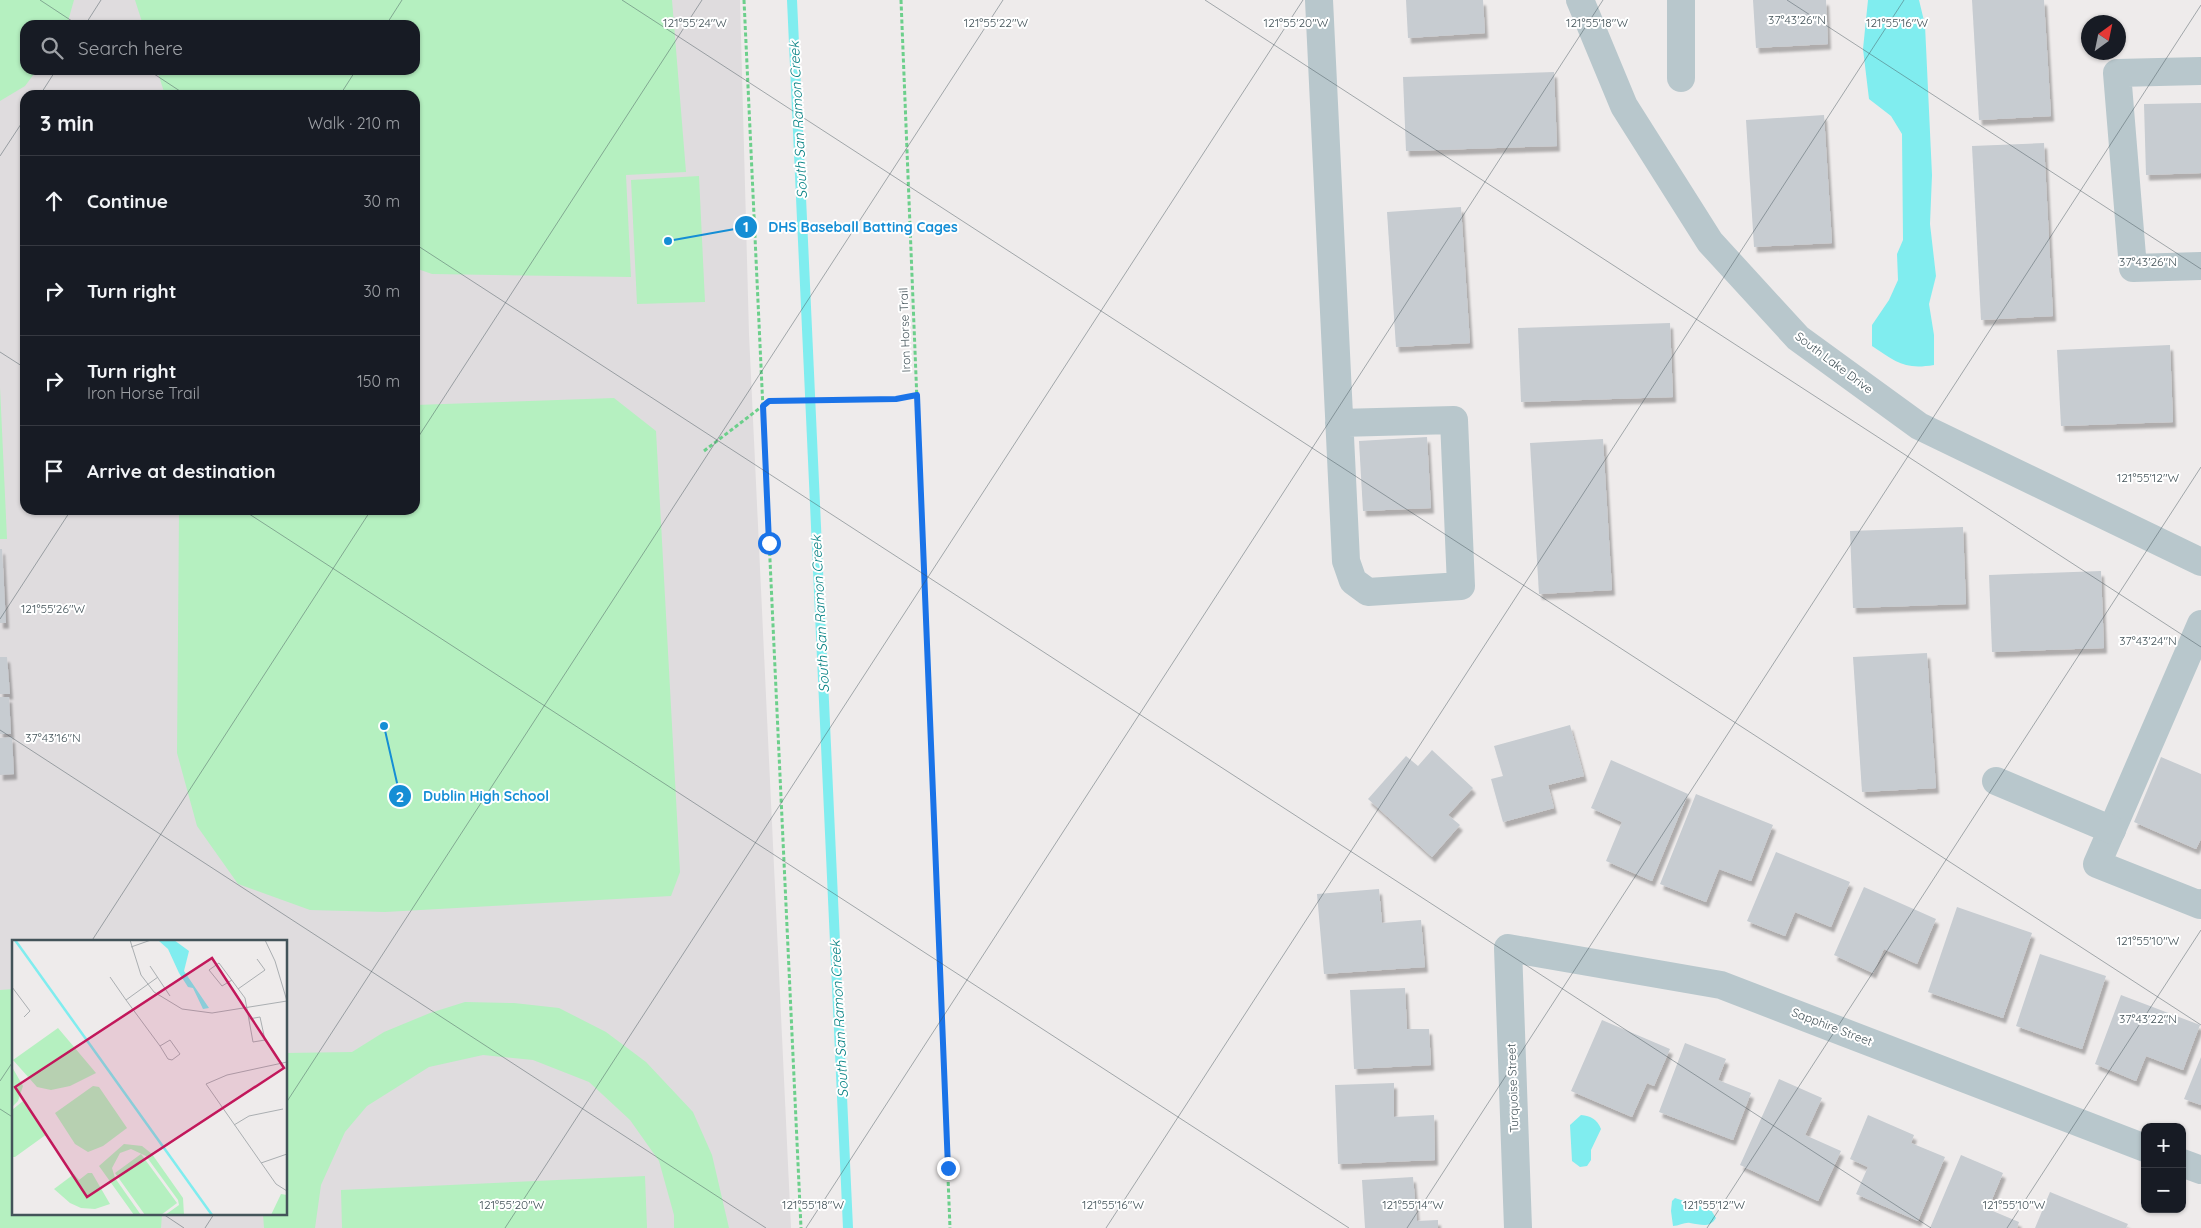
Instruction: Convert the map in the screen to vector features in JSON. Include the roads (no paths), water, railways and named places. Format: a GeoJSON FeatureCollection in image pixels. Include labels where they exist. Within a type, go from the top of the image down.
{"type":"FeatureCollection","features":[{"type":"Feature","properties":{"kind":"street"},"geometry":{"type":"LineString","coordinates":[[1320,0],[1339,423],[1346,562],[1353,581],[1368,592],[1461,586],[1454,420],[1339,423]]}},
{"type":"Feature","properties":{"kind":"street","name":"South Lake Drive"},"geometry":{"type":"LineString","coordinates":[[1580,0],[1624,106],[1710,242],[1798,338],[1920,426],[2201,562]]}},
{"type":"Feature","properties":{"kind":"street"},"geometry":{"type":"LineString","coordinates":[[1681,0],[1681,78]]}},
{"type":"Feature","properties":{"kind":"street"},"geometry":{"type":"LineString","coordinates":[[2201,71],[2117,73],[2133,268],[2201,266]]}},
{"type":"Feature","properties":{"kind":"street"},"geometry":{"type":"LineString","coordinates":[[2201,624],[2193,664],[2097,864],[2200,905],[2201,903]]}},
{"type":"Feature","properties":{"kind":"street"},"geometry":{"type":"LineString","coordinates":[[1996,781],[2112,830]]}},
{"type":"Feature","properties":{"kind":"street","name":"Sapphire Street"},"geometry":{"type":"LineString","coordinates":[[1508,948],[1721,984],[2141,1146]]}},
{"type":"Feature","properties":{"kind":"street","name":"Turquoise Street"},"geometry":{"type":"LineString","coordinates":[[1508,948],[1518,1228]]}},
{"type":"Feature","properties":{"kind":"street"},"geometry":{"type":"LineString","coordinates":[[2186,1164],[2201,1170]]}},
{"type":"Feature","properties":{"kind":"water"},"geometry":{"type":"Polygon","coordinates":[[[1868,0],[1919,0],[1925,25],[1932,175],[1930,224],[1936,276],[1929,304],[1934,335],[1934,365],[1915,366],[1901,363],[1872,346],[1872,325],[1889,300],[1898,280],[1897,254],[1903,240],[1902,134],[1891,116],[1869,99],[1863,49],[1868,0]]]}},
{"type":"Feature","properties":{"kind":"water"},"geometry":{"type":"Polygon","coordinates":[[[1581,1115],[1593,1119],[1601,1129],[1591,1150],[1591,1160],[1587,1166],[1580,1167],[1572,1161],[1570,1125],[1581,1115]]]}},
{"type":"Feature","properties":{"kind":"water"},"geometry":{"type":"Polygon","coordinates":[[[1675,1198],[1711,1210],[1716,1218],[1708,1225],[1688,1223],[1673,1226],[1671,1211],[1672,1201],[1675,1198]]]}},
{"type":"Feature","properties":{"kind":"waterway","name":"South San Ramon Creek"},"geometry":{"type":"LineString","coordinates":[[792,0],[848,1228]]}},
{"type":"Feature","properties":{"kind":"place","name":"DHS Baseball Batting Cages"},"geometry":{"type":"Point","coordinates":[668,241]}},
{"type":"Feature","properties":{"kind":"place","name":"Dublin High School"},"geometry":{"type":"Point","coordinates":[384,726]}}]}
